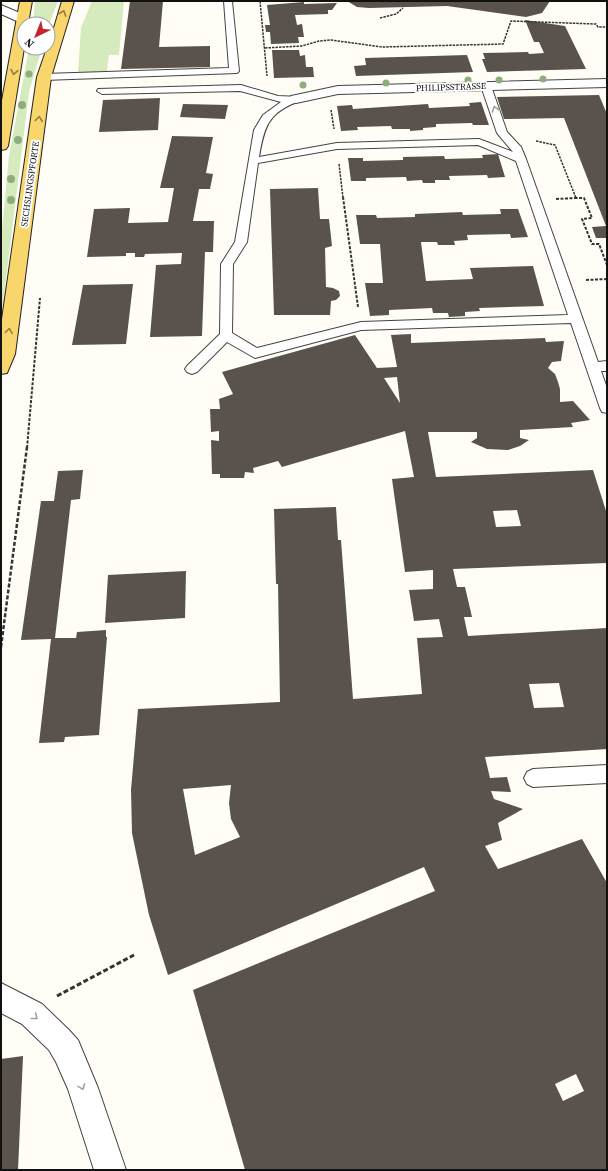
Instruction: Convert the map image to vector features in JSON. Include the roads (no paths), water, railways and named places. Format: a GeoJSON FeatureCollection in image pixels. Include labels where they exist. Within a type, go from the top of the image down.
{"type":"FeatureCollection","features":[{"type":"Feature","properties":{"kind":"main road"},"geometry":{"type":"LineString","coordinates":[[24,16],[26,1]]}},
{"type":"Feature","properties":{"kind":"main road","name":"SECHSLINGSPFORTE"},"geometry":{"type":"LineString","coordinates":[[1,368],[6,354],[44,77],[68,1]]}},
{"type":"Feature","properties":{"kind":"main road"},"geometry":{"type":"LineString","coordinates":[[1,146],[17,56]]}},
{"type":"Feature","properties":{"kind":"street"},"geometry":{"type":"LineString","coordinates":[[1,9],[16,16]]}},
{"type":"Feature","properties":{"kind":"street","name":"PHILIPSSTRASSE"},"geometry":{"type":"LineString","coordinates":[[296,99],[338,90],[607,83]]}},
{"type":"Feature","properties":{"kind":"street"},"geometry":{"type":"LineString","coordinates":[[1,997],[32,1014],[54,1035],[67,1051],[83,1088],[110,1170]]}},
{"type":"Feature","properties":{"kind":"lane"},"geometry":{"type":"LineString","coordinates":[[44,77],[234,71],[228,1]]}},
{"type":"Feature","properties":{"kind":"lane"},"geometry":{"type":"LineString","coordinates":[[241,74],[241,88]]}},
{"type":"Feature","properties":{"kind":"lane"},"geometry":{"type":"LineString","coordinates":[[486,86],[502,133],[517,149],[521,159],[607,408]]}},
{"type":"Feature","properties":{"kind":"lane"},"geometry":{"type":"LineString","coordinates":[[102,91],[241,88],[277,99],[296,99]]}},
{"type":"Feature","properties":{"kind":"lane"},"geometry":{"type":"LineString","coordinates":[[192,369],[226,335],[228,264],[241,242],[253,161],[260,126],[263,120],[276,109],[296,99]]}},
{"type":"Feature","properties":{"kind":"lane"},"geometry":{"type":"LineString","coordinates":[[253,161],[337,146],[479,142],[521,159]]}},
{"type":"Feature","properties":{"kind":"lane"},"geometry":{"type":"LineString","coordinates":[[226,335],[255,353],[361,326],[576,319]]}},
{"type":"Feature","properties":{"kind":"lane"},"geometry":{"type":"LineString","coordinates":[[593,366],[607,366]]}},
{"type":"Feature","properties":{"kind":"lane"},"geometry":{"type":"LineString","coordinates":[[533,778],[607,774]]}}]}
